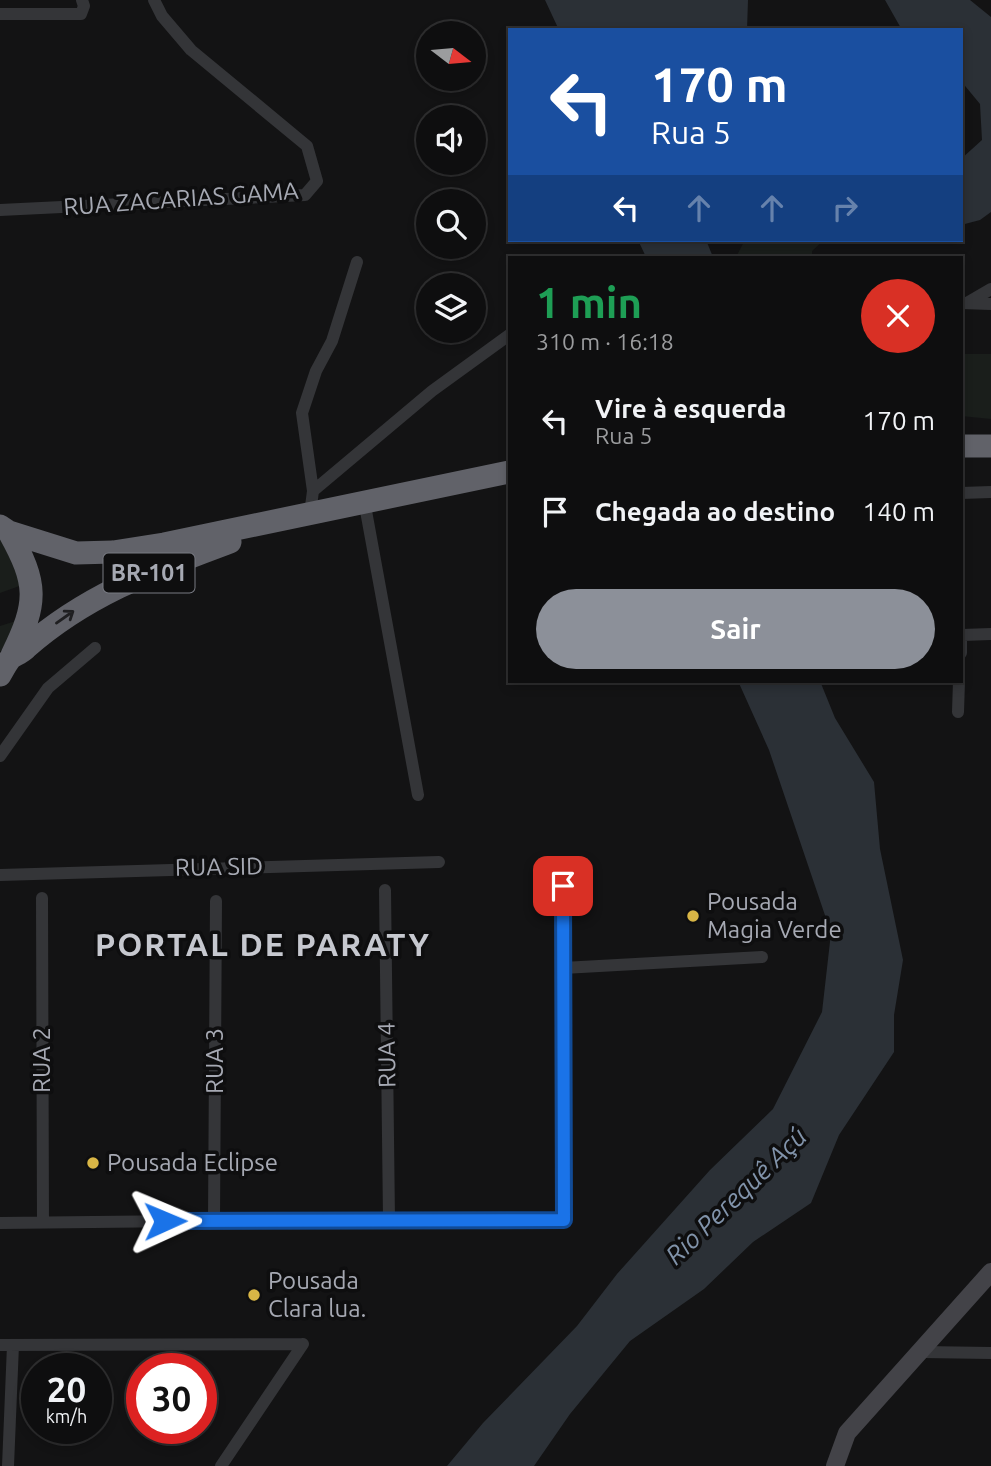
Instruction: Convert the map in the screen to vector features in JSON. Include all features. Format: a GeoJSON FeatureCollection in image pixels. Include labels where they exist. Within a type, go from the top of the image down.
{"type":"FeatureCollection","features":[{"type":"Feature","properties":{"kind":"highway"},"geometry":{"type":"LineString","coordinates":[[963,446],[991,446]]}},
{"type":"Feature","properties":{"kind":"highway","name":"BR-101"},"geometry":{"type":"LineString","coordinates":[[5,529],[76,553],[113,552],[164,544],[364,500],[508,472]]}},
{"type":"Feature","properties":{"kind":"highway","name":"BR-101"},"geometry":{"type":"LineString","coordinates":[[6,666],[66,616],[96,597],[158,569],[306,514]]}},
{"type":"Feature","properties":{"kind":"highway"},"geometry":{"type":"LineString","coordinates":[[5,529],[29,573],[33,595],[29,620],[6,666]]}},
{"type":"Feature","properties":{"kind":"street"},"geometry":{"type":"LineString","coordinates":[[0,14],[81,14],[84,6],[82,0]]}},
{"type":"Feature","properties":{"kind":"street","name":"RUA ZACARIAS GAMA"},"geometry":{"type":"LineString","coordinates":[[0,210],[305,195],[317,181],[307,146],[191,50],[162,16],[154,0]]}},
{"type":"Feature","properties":{"kind":"street"},"geometry":{"type":"LineString","coordinates":[[306,514],[313,491],[302,413],[316,371],[332,341],[357,262]]}},
{"type":"Feature","properties":{"kind":"street"},"geometry":{"type":"LineString","coordinates":[[964,303],[991,289]]}},
{"type":"Feature","properties":{"kind":"street"},"geometry":{"type":"LineString","coordinates":[[964,303],[991,304]]}},
{"type":"Feature","properties":{"kind":"street"},"geometry":{"type":"LineString","coordinates":[[313,491],[432,391],[508,336]]}},
{"type":"Feature","properties":{"kind":"street"},"geometry":{"type":"LineString","coordinates":[[963,493],[991,492]]}},
{"type":"Feature","properties":{"kind":"street"},"geometry":{"type":"LineString","coordinates":[[364,500],[418,795]]}},
{"type":"Feature","properties":{"kind":"street"},"geometry":{"type":"LineString","coordinates":[[963,635],[991,634]]}},
{"type":"Feature","properties":{"kind":"street"},"geometry":{"type":"LineString","coordinates":[[0,756],[48,688],[95,648]]}},
{"type":"Feature","properties":{"kind":"street"},"geometry":{"type":"LineString","coordinates":[[958,712],[959,683]]}},
{"type":"Feature","properties":{"kind":"street","name":"RUA SID"},"geometry":{"type":"LineString","coordinates":[[0,875],[439,862]]}},
{"type":"Feature","properties":{"kind":"street"},"geometry":{"type":"LineString","coordinates":[[0,1223],[564,1220],[563,886]]}},
{"type":"Feature","properties":{"kind":"street","name":"RUA 4"},"geometry":{"type":"LineString","coordinates":[[385,890],[389,1219]]}},
{"type":"Feature","properties":{"kind":"street","name":"RUA 2"},"geometry":{"type":"LineString","coordinates":[[42,898],[43,1222]]}},
{"type":"Feature","properties":{"kind":"street","name":"RUA 3"},"geometry":{"type":"LineString","coordinates":[[214,1220],[216,901]]}},
{"type":"Feature","properties":{"kind":"street"},"geometry":{"type":"LineString","coordinates":[[563,968],[762,957]]}},
{"type":"Feature","properties":{"kind":"street"},"geometry":{"type":"LineString","coordinates":[[835,1466],[847,1433],[991,1272]]}},
{"type":"Feature","properties":{"kind":"street"},"geometry":{"type":"LineString","coordinates":[[8,1466],[6,1345],[303,1344],[221,1466]]}},
{"type":"Feature","properties":{"kind":"street"},"geometry":{"type":"LineString","coordinates":[[922,1352],[991,1353]]}},
{"type":"Feature","properties":{"kind":"shaded area"},"geometry":{"type":"Polygon","coordinates":[[[744,242],[822,242],[812,251],[812,256],[737,256],[744,242]]]}},
{"type":"Feature","properties":{"kind":"shaded area"},"geometry":{"type":"Polygon","coordinates":[[[963,354],[991,354],[991,419],[963,416],[963,354]]]}},
{"type":"Feature","properties":{"kind":"shaded area"},"geometry":{"type":"Polygon","coordinates":[[[0,540],[6,545],[25,584],[0,593],[0,540]]]}},
{"type":"Feature","properties":{"kind":"shaded area"},"geometry":{"type":"Polygon","coordinates":[[[19,620],[12,634],[0,652],[0,626],[19,620]]]}},
{"type":"Feature","properties":{"kind":"water"},"geometry":{"type":"Polygon","coordinates":[[[545,0],[748,0],[747,28],[558,28],[545,0]]]}},
{"type":"Feature","properties":{"kind":"water"},"geometry":{"type":"Polygon","coordinates":[[[885,0],[970,0],[991,17],[991,212],[980,220],[963,224],[963,157],[982,140],[980,104],[963,83],[963,28],[901,28],[885,0]]]}},
{"type":"Feature","properties":{"kind":"water"},"geometry":{"type":"Polygon","coordinates":[[[639,242],[707,242],[713,256],[646,256],[639,242]]]}},
{"type":"Feature","properties":{"kind":"water","name":"Rio Perequê Açú"},"geometry":{"type":"Polygon","coordinates":[[[739,683],[821,683],[835,718],[874,782],[880,849],[903,960],[894,1015],[894,1052],[839,1135],[811,1203],[753,1242],[704,1289],[630,1341],[570,1414],[534,1466],[447,1466],[483,1423],[577,1326],[617,1274],[710,1170],[773,1109],[822,1012],[831,933],[769,750],[739,683]]]}},
{"type":"Feature","properties":{"kind":"place","name":"Pousada Magia Verde"},"geometry":{"type":"Point","coordinates":[693,916]}},
{"type":"Feature","properties":{"kind":"place","name":"Pousada Eclipse"},"geometry":{"type":"Point","coordinates":[93,1163]}},
{"type":"Feature","properties":{"kind":"place","name":"Pousada Clara lua."},"geometry":{"type":"Point","coordinates":[254,1295]}},
{"type":"Feature","properties":{"kind":"district","name":"PORTAL DE PARATY"},"geometry":{"type":"Point","coordinates":[263,945]}},
{"type":"Feature","properties":{"kind":"route"},"geometry":{"type":"LineString","coordinates":[[165,1221],[564,1220],[563,886]]}}]}
